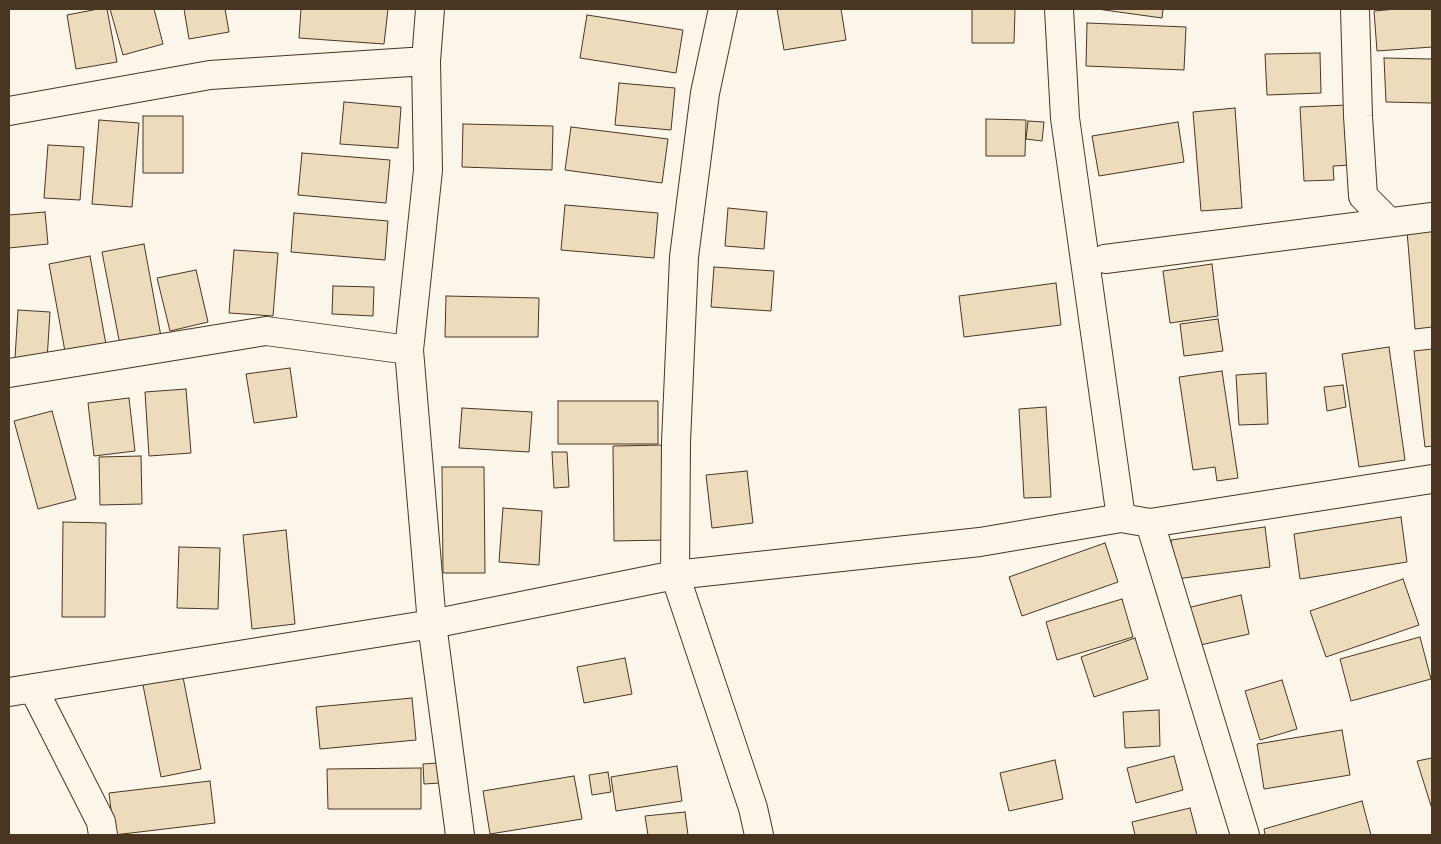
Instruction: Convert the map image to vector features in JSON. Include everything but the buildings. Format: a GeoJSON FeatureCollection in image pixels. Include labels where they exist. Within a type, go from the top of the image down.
{"type":"FeatureCollection","features":[{"type":"Feature","properties":{"kind":"street"},"geometry":{"type":"LineString","coordinates":[[430,9],[426,61],[428,170],[409,350],[432,624],[460,835]]}},
{"type":"Feature","properties":{"kind":"street"},"geometry":{"type":"LineString","coordinates":[[723,9],[705,92],[684,257],[676,442],[675,575],[753,808],[759,835]]}},
{"type":"Feature","properties":{"kind":"street"},"geometry":{"type":"LineString","coordinates":[[1059,9],[1065,118],[1121,518]]}},
{"type":"Feature","properties":{"kind":"street"},"geometry":{"type":"LineString","coordinates":[[1355,9],[1358,116],[1363,196],[1389,222]]}},
{"type":"Feature","properties":{"kind":"street"},"geometry":{"type":"LineString","coordinates":[[9,111],[210,75],[426,61]]}},
{"type":"Feature","properties":{"kind":"street"},"geometry":{"type":"LineString","coordinates":[[1105,259],[1432,217]]}},
{"type":"Feature","properties":{"kind":"street"},"geometry":{"type":"LineString","coordinates":[[9,373],[266,331],[409,350]]}},
{"type":"Feature","properties":{"kind":"street"},"geometry":{"type":"LineString","coordinates":[[103,835],[101,822],[21,690],[432,624],[675,575],[980,542],[1121,518],[1150,522],[1432,479]]}},
{"type":"Feature","properties":{"kind":"street"},"geometry":{"type":"LineString","coordinates":[[1150,522],[1245,835]]}}]}
